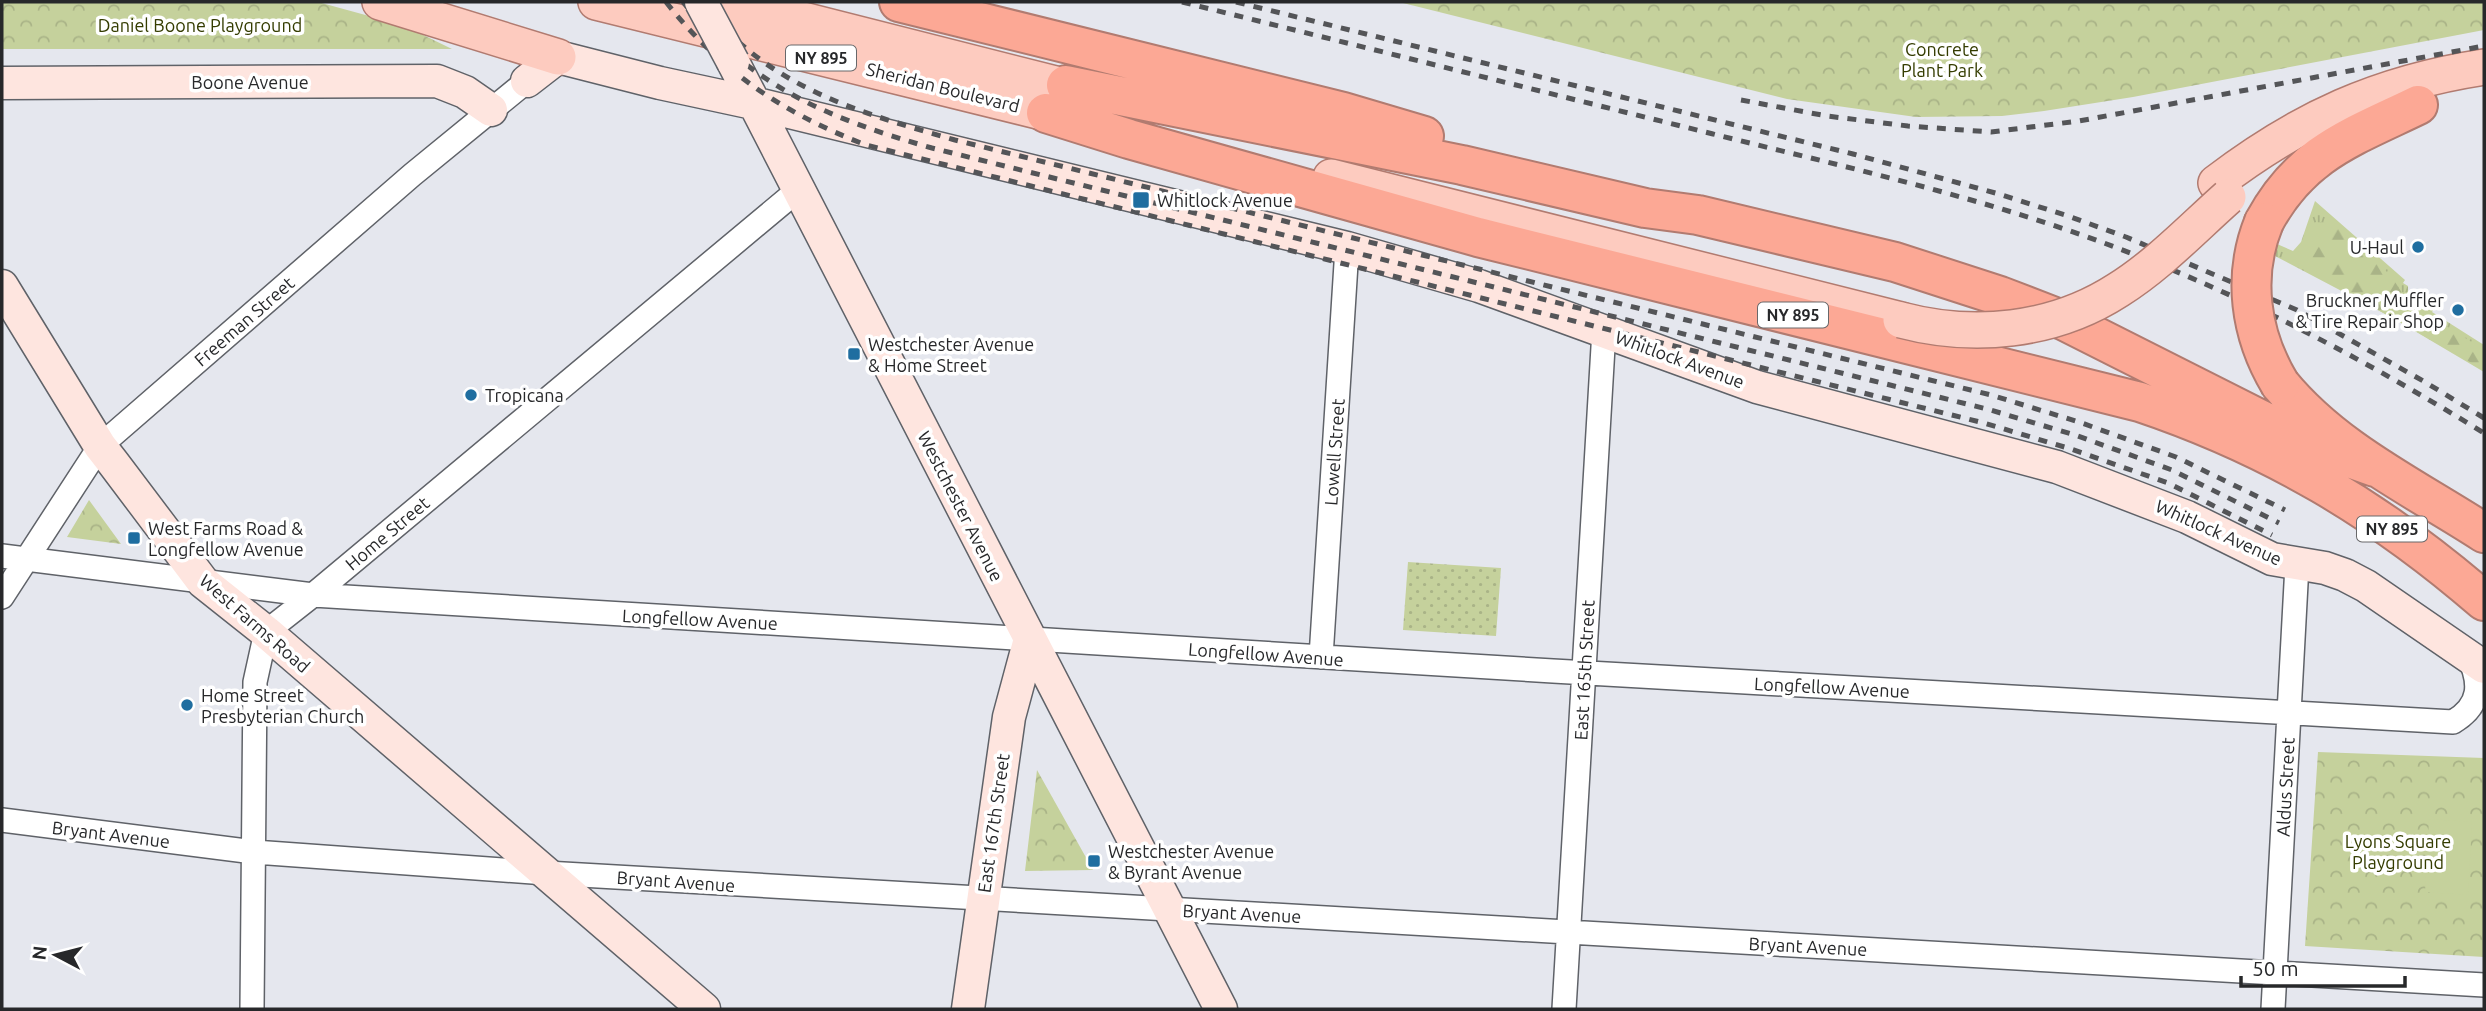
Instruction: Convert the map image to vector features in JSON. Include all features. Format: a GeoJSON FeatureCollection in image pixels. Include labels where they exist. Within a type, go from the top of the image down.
{"type":"FeatureCollection","features":[{"type":"Feature","properties":{"kind":"highway"},"geometry":{"type":"LineString","coordinates":[[899,2],[1343,112],[1518,164],[1647,196],[1698,215]]}},
{"type":"Feature","properties":{"kind":"highway","name":"NY 895"},"geometry":{"type":"LineString","coordinates":[[1056,99],[1462,165],[1645,208],[1698,215],[1872,255],[2000,296],[2099,337],[2299,454],[2484,601]]}},
{"type":"Feature","properties":{"kind":"highway","name":"NY 895"},"geometry":{"type":"LineString","coordinates":[[1056,99],[1129,139],[1478,237],[2140,402],[2299,454],[2375,467],[2484,533]]}},
{"type":"Feature","properties":{"kind":"highway"},"geometry":{"type":"LineString","coordinates":[[2375,467],[2316,422],[2287,393],[2268,364],[2256,332],[2251,292],[2255,253],[2264,222],[2282,192],[2315,158],[2418,105]]}},
{"type":"Feature","properties":{"kind":"main road"},"geometry":{"type":"LineString","coordinates":[[380,2],[558,57]]}},
{"type":"Feature","properties":{"kind":"main road","name":"Sheridan Boulevard"},"geometry":{"type":"LineString","coordinates":[[596,2],[1056,99]]}},
{"type":"Feature","properties":{"kind":"main road","name":"Westchester Avenue"},"geometry":{"type":"LineString","coordinates":[[701,2],[1221,1009]]}},
{"type":"Feature","properties":{"kind":"main road","name":"Sheridan Boulevard"},"geometry":{"type":"LineString","coordinates":[[732,2],[1056,99]]}},
{"type":"Feature","properties":{"kind":"main road"},"geometry":{"type":"LineString","coordinates":[[527,81],[558,57]]}},
{"type":"Feature","properties":{"kind":"main road","name":"Whitlock Avenue"},"geometry":{"type":"LineString","coordinates":[[558,57],[1347,248],[1479,286],[1757,387],[2057,467],[2187,517],[2262,555],[2297,565],[2334,570],[2356,580],[2476,661]]}},
{"type":"Feature","properties":{"kind":"main road"},"geometry":{"type":"LineString","coordinates":[[1056,99],[1130,127],[1903,309],[1933,328],[1987,331],[2036,324],[2072,312],[2109,295],[2139,275],[2222,190],[2309,146],[2342,119],[2411,83],[2484,67]]}},
{"type":"Feature","properties":{"kind":"main road","name":"Boone Avenue"},"geometry":{"type":"LineString","coordinates":[[2,83],[437,81],[465,92],[491,110]]}},
{"type":"Feature","properties":{"kind":"main road"},"geometry":{"type":"LineString","coordinates":[[2342,119],[2484,91]]}},
{"type":"Feature","properties":{"kind":"main road","name":"West Farms Road"},"geometry":{"type":"LineString","coordinates":[[2,286],[100,446],[204,582],[266,632],[704,1009]]}},
{"type":"Feature","properties":{"kind":"main road","name":"East 167th Street"},"geometry":{"type":"LineString","coordinates":[[968,1009],[1009,717],[1030,639]]}},
{"type":"Feature","properties":{"kind":"street","name":"Freeman Street"},"geometry":{"type":"LineString","coordinates":[[2,597],[13,558],[100,446],[412,175],[527,81]]}},
{"type":"Feature","properties":{"kind":"street","name":"Home Street"},"geometry":{"type":"LineString","coordinates":[[266,632],[799,190]]}},
{"type":"Feature","properties":{"kind":"street","name":"Lowell Street"},"geometry":{"type":"LineString","coordinates":[[1321,657],[1347,248]]}},
{"type":"Feature","properties":{"kind":"street","name":"East 165th Street"},"geometry":{"type":"LineString","coordinates":[[1564,1009],[1604,330]]}},
{"type":"Feature","properties":{"kind":"street","name":"Longfellow Avenue"},"geometry":{"type":"LineString","coordinates":[[13,558],[313,595],[1584,673],[2453,722],[2472,707],[2476,696],[2476,661]]}},
{"type":"Feature","properties":{"kind":"street","name":"Aldus Street"},"geometry":{"type":"LineString","coordinates":[[2273,1009],[2297,565]]}},
{"type":"Feature","properties":{"kind":"street"},"geometry":{"type":"LineString","coordinates":[[251,1009],[255,682],[266,632]]}},
{"type":"Feature","properties":{"kind":"street","name":"Bryant Avenue"},"geometry":{"type":"LineString","coordinates":[[2,820],[254,852],[545,873],[2484,985]]}},
{"type":"Feature","properties":{"kind":"green space","name":"Daniel Boone Playground"},"geometry":{"type":"Polygon","coordinates":[[[2,2],[318,2],[380,19],[417,32],[452,49],[2,49],[2,2]]]}},
{"type":"Feature","properties":{"kind":"green space","name":"Concrete Plant Park"},"geometry":{"type":"Polygon","coordinates":[[[1399,2],[2484,2],[2484,30],[2133,97],[2044,111],[2002,116],[1916,117],[1787,99],[1399,2]]]}},
{"type":"Feature","properties":{"kind":"green space"},"geometry":{"type":"Polygon","coordinates":[[[2315,201],[2405,280],[2403,283],[2408,286],[2408,291],[2434,309],[2432,312],[2484,345],[2484,372],[2391,317],[2275,256],[2277,244],[2293,251],[2301,242],[2315,201]]]}},
{"type":"Feature","properties":{"kind":"green space"},"geometry":{"type":"Polygon","coordinates":[[[2320,222],[2341,230],[2362,245],[2411,303],[2484,350],[2484,370],[2348,293],[2338,280],[2313,262],[2303,250],[2307,238],[2320,222]]]}},
{"type":"Feature","properties":{"kind":"green space"},"geometry":{"type":"Polygon","coordinates":[[[89,500],[121,544],[67,537],[89,500]]]}},
{"type":"Feature","properties":{"kind":"green space"},"geometry":{"type":"Polygon","coordinates":[[[1408,562],[1501,568],[1496,636],[1403,630],[1408,562]]]}},
{"type":"Feature","properties":{"kind":"green space","name":"Lyons Square Playground"},"geometry":{"type":"Polygon","coordinates":[[[2318,752],[2484,758],[2484,957],[2305,946],[2318,752]]]}},
{"type":"Feature","properties":{"kind":"green space"},"geometry":{"type":"Polygon","coordinates":[[[1037,770],[1093,870],[1025,871],[1037,770]]]}},
{"type":"Feature","properties":{"kind":"green space"},"geometry":{"type":"Polygon","coordinates":[[[2429,819],[2472,822],[2468,895],[2425,892],[2429,819]]]}},
{"type":"Feature","properties":{"kind":"railway"},"geometry":{"type":"LineString","coordinates":[[666,2],[709,49],[755,88],[807,119],[866,145],[1984,423],[2071,449],[2168,483],[2272,535]]}},
{"type":"Feature","properties":{"kind":"railway"},"geometry":{"type":"LineString","coordinates":[[683,2],[736,57],[765,78],[826,111],[895,137],[1987,409],[2075,435],[2172,470],[2279,523]]}},
{"type":"Feature","properties":{"kind":"railway"},"geometry":{"type":"LineString","coordinates":[[702,2],[727,31],[785,76],[816,92],[884,119],[955,140],[1991,395],[2079,422],[2176,457],[2285,510]]}},
{"type":"Feature","properties":{"kind":"railway"},"geometry":{"type":"LineString","coordinates":[[1182,2],[1867,172],[2071,231],[2215,288],[2306,332],[2484,433]]}},
{"type":"Feature","properties":{"kind":"railway"},"geometry":{"type":"LineString","coordinates":[[1236,2],[1853,154],[2068,216],[2126,237],[2297,310],[2484,418]]}},
{"type":"Feature","properties":{"kind":"railway"},"geometry":{"type":"LineString","coordinates":[[1741,100],[1827,116],[1991,132],[2079,121],[2484,46]]}},
{"type":"Feature","properties":{"kind":"place","name":"Whitlock Avenue"},"geometry":{"type":"Point","coordinates":[1141,200]}},
{"type":"Feature","properties":{"kind":"place","name":"U-Haul"},"geometry":{"type":"Point","coordinates":[2418,247]}},
{"type":"Feature","properties":{"kind":"place","name":"Bruckner Muffler & Tire Repair Shop"},"geometry":{"type":"Point","coordinates":[2458,310]}},
{"type":"Feature","properties":{"kind":"place","name":"Westchester Avenue & Home Street"},"geometry":{"type":"Point","coordinates":[854,354]}},
{"type":"Feature","properties":{"kind":"place","name":"Tropicana"},"geometry":{"type":"Point","coordinates":[471,395]}},
{"type":"Feature","properties":{"kind":"place","name":"West Farms Road & Longfellow Avenue"},"geometry":{"type":"Point","coordinates":[134,538]}},
{"type":"Feature","properties":{"kind":"place","name":"Home Street Presbyterian Church"},"geometry":{"type":"Point","coordinates":[187,705]}},
{"type":"Feature","properties":{"kind":"place","name":"Westchester Avenue & Byrant Avenue"},"geometry":{"type":"Point","coordinates":[1094,861]}}]}
